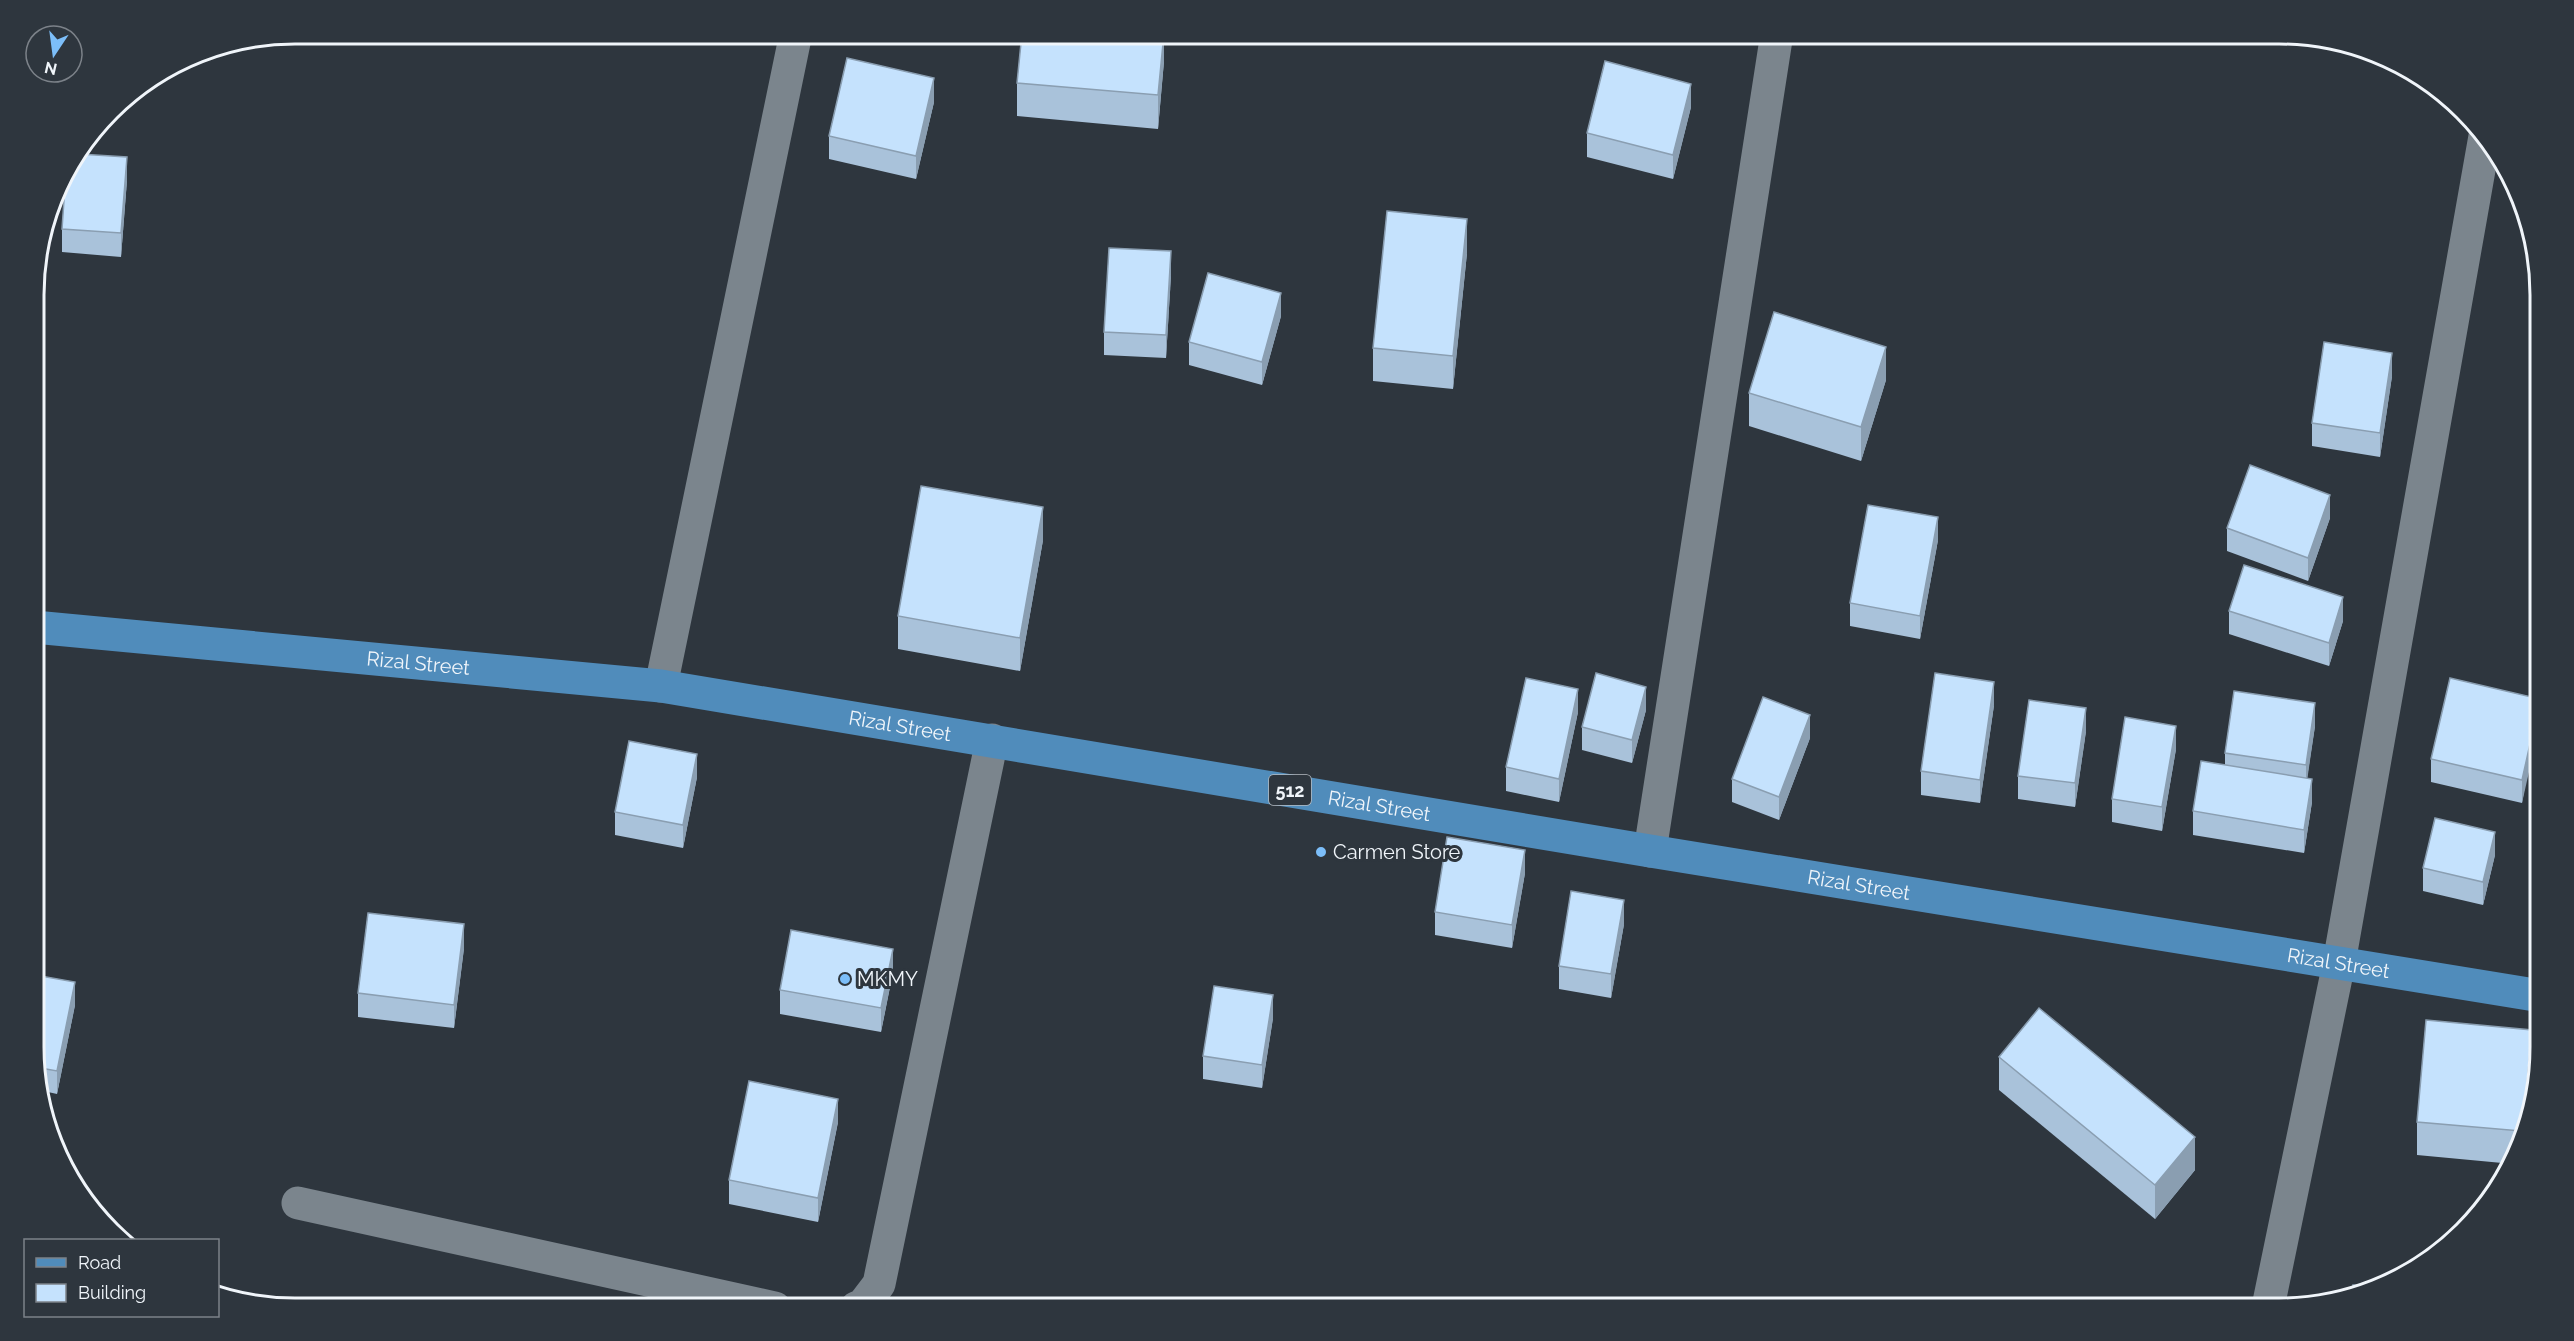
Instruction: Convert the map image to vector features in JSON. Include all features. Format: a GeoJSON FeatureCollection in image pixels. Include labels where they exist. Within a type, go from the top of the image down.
{"type":"FeatureCollection","features":[{"type":"Feature","properties":{"kind":"main road","name":"Rizal Street"},"geometry":{"type":"LineString","coordinates":[[44,628],[662,686],[1650,851],[2530,994]]}},
{"type":"Feature","properties":{"kind":"street"},"geometry":{"type":"LineString","coordinates":[[662,686],[794,44]]}},
{"type":"Feature","properties":{"kind":"street"},"geometry":{"type":"LineString","coordinates":[[1650,851],[1775,44]]}},
{"type":"Feature","properties":{"kind":"street"},"geometry":{"type":"LineString","coordinates":[[2270,1298],[2339,963],[2483,148]]}},
{"type":"Feature","properties":{"kind":"street"},"geometry":{"type":"LineString","coordinates":[[868,1298],[879,1284],[992,740]]}},
{"type":"Feature","properties":{"kind":"street"},"geometry":{"type":"LineString","coordinates":[[298,1203],[730,1298]]}},
{"type":"Feature","properties":{"kind":"building"},"geometry":{"type":"Polygon","coordinates":[[[1021,44],[1163,44],[1158,95],[1017,83],[1021,44]]]}},
{"type":"Feature","properties":{"kind":"building"},"geometry":{"type":"Polygon","coordinates":[[[847,58],[934,78],[916,156],[829,136],[847,58]]]}},
{"type":"Feature","properties":{"kind":"building"},"geometry":{"type":"Polygon","coordinates":[[[1605,61],[1691,84],[1673,155],[1587,133],[1605,61]]]}},
{"type":"Feature","properties":{"kind":"building"},"geometry":{"type":"Polygon","coordinates":[[[86,154],[127,157],[121,233],[62,229],[64,195],[86,154]]]}},
{"type":"Feature","properties":{"kind":"building"},"geometry":{"type":"Polygon","coordinates":[[[1387,211],[1467,219],[1453,356],[1373,348],[1387,211]]]}},
{"type":"Feature","properties":{"kind":"building"},"geometry":{"type":"Polygon","coordinates":[[[1109,248],[1171,251],[1166,335],[1104,332],[1109,248]]]}},
{"type":"Feature","properties":{"kind":"building"},"geometry":{"type":"Polygon","coordinates":[[[1208,273],[1281,293],[1262,362],[1189,342],[1208,273]]]}},
{"type":"Feature","properties":{"kind":"building"},"geometry":{"type":"Polygon","coordinates":[[[1774,312],[1886,347],[1861,427],[1749,393],[1774,312]]]}},
{"type":"Feature","properties":{"kind":"building"},"geometry":{"type":"Polygon","coordinates":[[[2324,342],[2392,353],[2380,433],[2312,423],[2324,342]]]}},
{"type":"Feature","properties":{"kind":"building"},"geometry":{"type":"Polygon","coordinates":[[[2250,465],[2330,495],[2308,558],[2227,528],[2250,465]]]}},
{"type":"Feature","properties":{"kind":"building"},"geometry":{"type":"Polygon","coordinates":[[[921,486],[1043,507],[1020,638],[898,616],[921,486]]]}},
{"type":"Feature","properties":{"kind":"building"},"geometry":{"type":"Polygon","coordinates":[[[1868,505],[1938,517],[1920,616],[1850,603],[1868,505]]]}},
{"type":"Feature","properties":{"kind":"building"},"geometry":{"type":"Polygon","coordinates":[[[2244,565],[2343,597],[2329,643],[2229,611],[2244,565]]]}},
{"type":"Feature","properties":{"kind":"building"},"geometry":{"type":"Polygon","coordinates":[[[1596,673],[1646,687],[1632,740],[1582,727],[1596,673]]]}},
{"type":"Feature","properties":{"kind":"building"},"geometry":{"type":"Polygon","coordinates":[[[1935,673],[1994,682],[1980,780],[1921,771],[1935,673]]]}},
{"type":"Feature","properties":{"kind":"building"},"geometry":{"type":"Polygon","coordinates":[[[1526,678],[1578,689],[1559,779],[1506,767],[1526,678]]]}},
{"type":"Feature","properties":{"kind":"building"},"geometry":{"type":"Polygon","coordinates":[[[2450,678],[2530,697],[2530,744],[2522,780],[2431,759],[2450,678]]]}},
{"type":"Feature","properties":{"kind":"building"},"geometry":{"type":"Polygon","coordinates":[[[2234,691],[2315,703],[2306,765],[2225,753],[2234,691]]]}},
{"type":"Feature","properties":{"kind":"building"},"geometry":{"type":"Polygon","coordinates":[[[1763,697],[1810,715],[1779,797],[1732,779],[1763,697]]]}},
{"type":"Feature","properties":{"kind":"building"},"geometry":{"type":"Polygon","coordinates":[[[2029,700],[2086,708],[2075,783],[2018,776],[2029,700]]]}},
{"type":"Feature","properties":{"kind":"building"},"geometry":{"type":"Polygon","coordinates":[[[2125,717],[2176,726],[2162,807],[2112,799],[2125,717]]]}},
{"type":"Feature","properties":{"kind":"building"},"geometry":{"type":"Polygon","coordinates":[[[629,741],[697,754],[683,825],[615,812],[629,741]]]}},
{"type":"Feature","properties":{"kind":"building"},"geometry":{"type":"Polygon","coordinates":[[[2201,761],[2312,779],[2304,830],[2193,811],[2201,761]]]}},
{"type":"Feature","properties":{"kind":"building"},"geometry":{"type":"Polygon","coordinates":[[[2435,818],[2495,832],[2483,882],[2423,868],[2435,818]]]}},
{"type":"Feature","properties":{"kind":"building"},"geometry":{"type":"Polygon","coordinates":[[[1447,837],[1525,850],[1512,925],[1435,912],[1447,837]]]}},
{"type":"Feature","properties":{"kind":"building"},"geometry":{"type":"Polygon","coordinates":[[[1571,891],[1624,900],[1611,974],[1559,966],[1571,891]]]}},
{"type":"Feature","properties":{"kind":"building"},"geometry":{"type":"Polygon","coordinates":[[[368,913],[464,924],[454,1005],[358,993],[368,913]]]}},
{"type":"Feature","properties":{"kind":"building"},"geometry":{"type":"Polygon","coordinates":[[[791,930],[893,949],[881,1008],[780,990],[791,930]]]}},
{"type":"Feature","properties":{"kind":"building"},"geometry":{"type":"Polygon","coordinates":[[[44,977],[75,982],[57,1071],[45,1069],[44,977]]]}},
{"type":"Feature","properties":{"kind":"building"},"geometry":{"type":"Polygon","coordinates":[[[1214,986],[1273,995],[1262,1065],[1203,1056],[1214,986]]]}},
{"type":"Feature","properties":{"kind":"building"},"geometry":{"type":"Polygon","coordinates":[[[2039,1008],[2195,1137],[2155,1185],[1999,1057],[2039,1008]]]}},
{"type":"Feature","properties":{"kind":"building"},"geometry":{"type":"Polygon","coordinates":[[[2426,1020],[2530,1030],[2526,1096],[2516,1131],[2417,1122],[2426,1020]]]}},
{"type":"Feature","properties":{"kind":"building"},"geometry":{"type":"Polygon","coordinates":[[[749,1081],[838,1099],[818,1198],[729,1180],[749,1081]]]}},
{"type":"Feature","properties":{"kind":"place","name":"Carmen Store"},"geometry":{"type":"Point","coordinates":[1321,852]}},
{"type":"Feature","properties":{"kind":"place","name":"MKMY"},"geometry":{"type":"Point","coordinates":[845,979]}}]}
